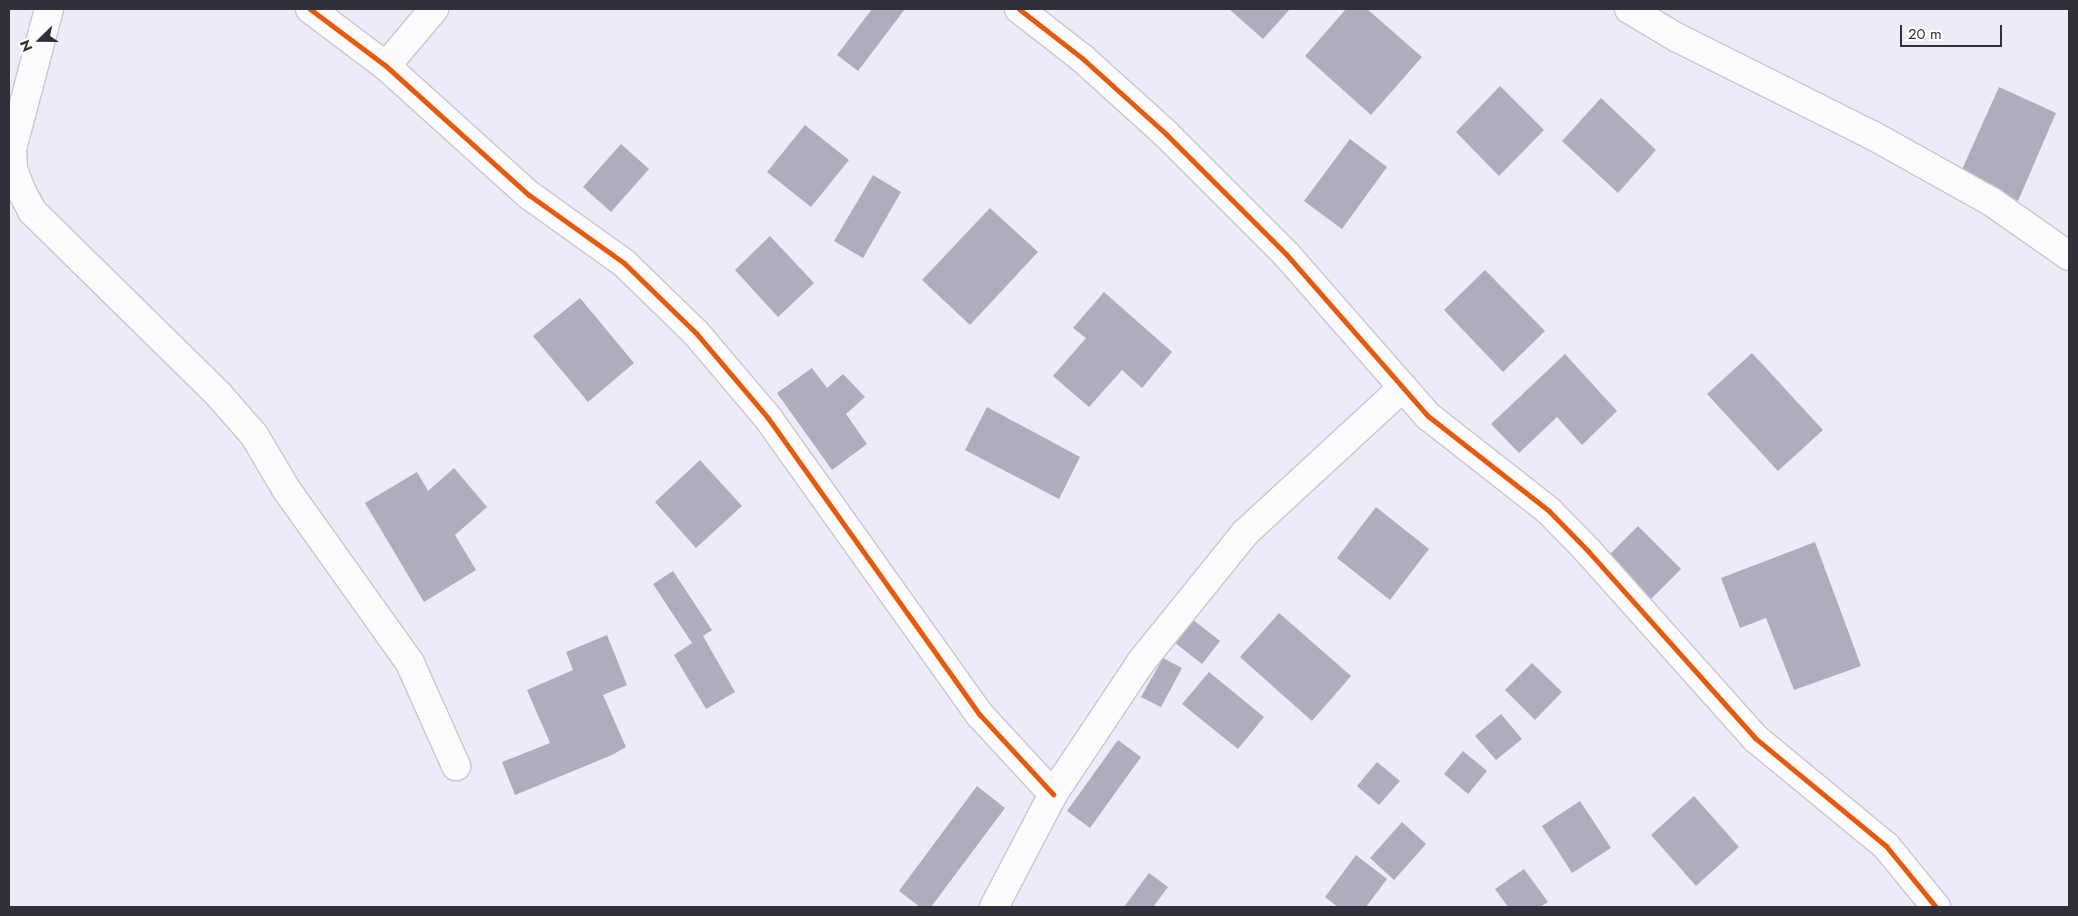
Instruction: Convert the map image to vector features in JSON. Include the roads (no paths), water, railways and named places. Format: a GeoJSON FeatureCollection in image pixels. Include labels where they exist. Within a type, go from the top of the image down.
{"type":"FeatureCollection","features":[{"type":"Feature","properties":{"kind":"street"},"geometry":{"type":"LineString","coordinates":[[49,9],[12,149],[13,169],[32,211],[220,395],[254,435],[286,489],[410,662],[456,766]]}},
{"type":"Feature","properties":{"kind":"street"},"geometry":{"type":"LineString","coordinates":[[310,9],[386,66],[529,194],[624,263],[696,333],[768,418],[980,716],[1053,794]]}},
{"type":"Feature","properties":{"kind":"street"},"geometry":{"type":"LineString","coordinates":[[386,66],[434,9]]}},
{"type":"Feature","properties":{"kind":"street"},"geometry":{"type":"LineString","coordinates":[[1018,9],[1082,58],[1166,134],[1286,254],[1428,416],[1549,511],[1588,551],[1755,738],[1886,846],[1936,907]]}},
{"type":"Feature","properties":{"kind":"street"},"geometry":{"type":"LineString","coordinates":[[1629,9],[1676,37],[1874,136],[1984,198],[2069,256]]}},
{"type":"Feature","properties":{"kind":"street"},"geometry":{"type":"LineString","coordinates":[[994,907],[1053,794],[1141,662],[1245,533],[1402,387]]}}]}
